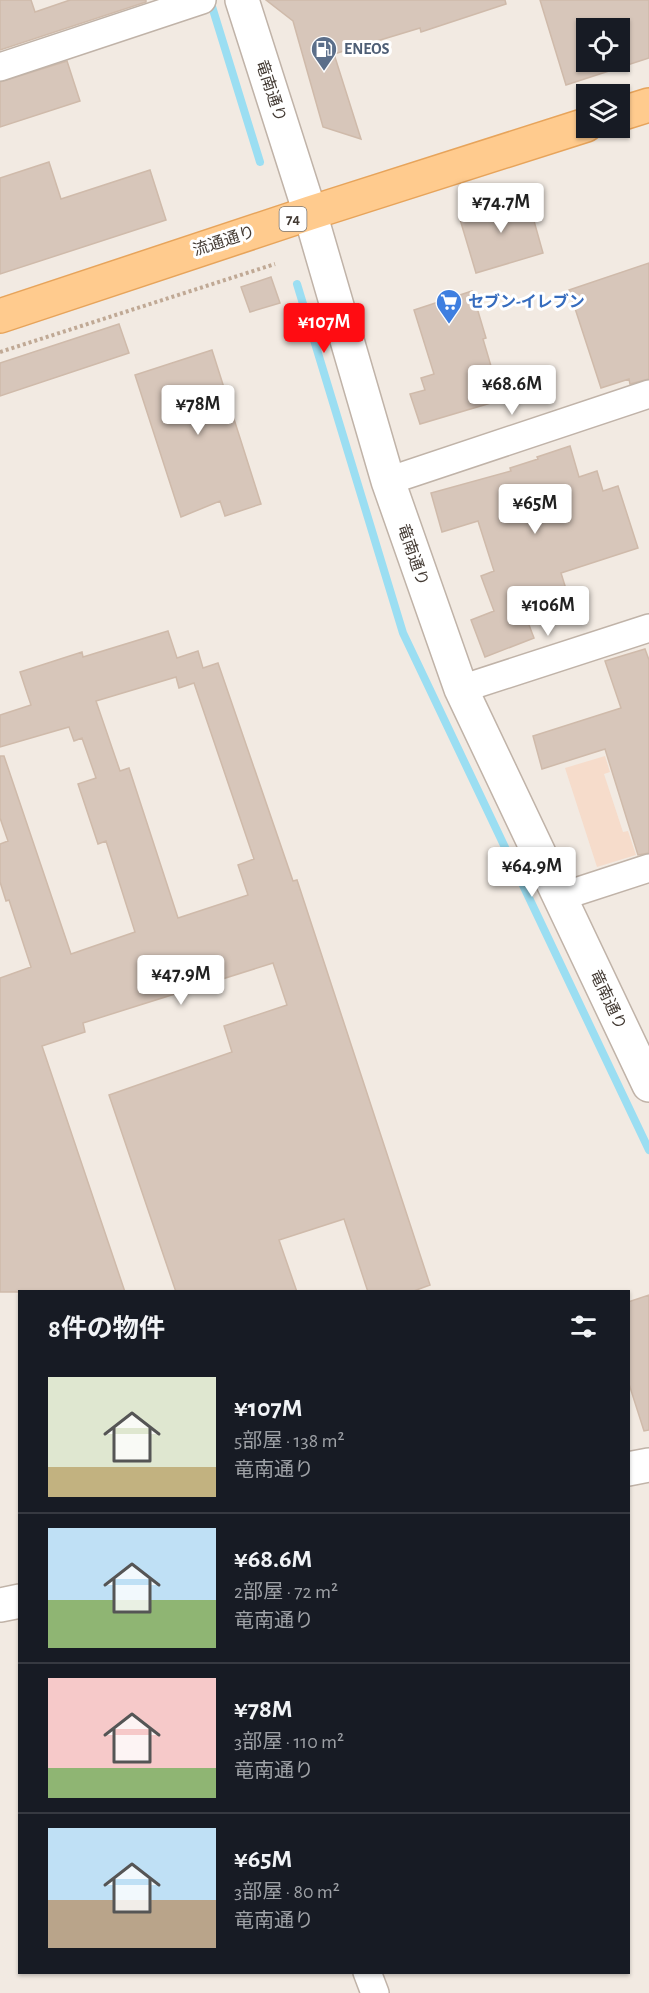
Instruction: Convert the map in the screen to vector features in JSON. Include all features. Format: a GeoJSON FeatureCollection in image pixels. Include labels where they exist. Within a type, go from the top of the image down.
{"type":"FeatureCollection","features":[{"type":"Feature","properties":{"kind":"main road"},"geometry":{"type":"LineString","coordinates":[[630,111],[649,105]]}},
{"type":"Feature","properties":{"kind":"main road","name":"流通通り"},"geometry":{"type":"LineString","coordinates":[[0,316],[310,213],[576,128]]}},
{"type":"Feature","properties":{"kind":"street"},"geometry":{"type":"LineString","coordinates":[[0,67],[202,0]]}},
{"type":"Feature","properties":{"kind":"street","name":"竜南通り"},"geometry":{"type":"LineString","coordinates":[[242,0],[310,213],[388,481],[461,689],[649,1085]]}},
{"type":"Feature","properties":{"kind":"street"},"geometry":{"type":"LineString","coordinates":[[388,481],[649,394]]}},
{"type":"Feature","properties":{"kind":"street"},"geometry":{"type":"LineString","coordinates":[[461,689],[649,628]]}},
{"type":"Feature","properties":{"kind":"street"},"geometry":{"type":"LineString","coordinates":[[560,897],[649,868]]}},
{"type":"Feature","properties":{"kind":"street"},"geometry":{"type":"LineString","coordinates":[[630,1470],[649,1465]]}},
{"type":"Feature","properties":{"kind":"street"},"geometry":{"type":"LineString","coordinates":[[0,1605],[18,1601]]}},
{"type":"Feature","properties":{"kind":"street"},"geometry":{"type":"LineString","coordinates":[[368,1974],[375,1993]]}},
{"type":"Feature","properties":{"kind":"path"},"geometry":{"type":"LineString","coordinates":[[0,352],[275,264]]}},
{"type":"Feature","properties":{"kind":"shaded area"},"geometry":{"type":"Polygon","coordinates":[[[605,756],[610,772],[604,774],[623,832],[628,831],[636,855],[597,867],[565,768],[605,756]]]}},
{"type":"Feature","properties":{"kind":"building"},"geometry":{"type":"Polygon","coordinates":[[[0,0],[31,0],[35,12],[70,0],[146,0],[146,2],[0,50],[0,0]]]}},
{"type":"Feature","properties":{"kind":"building"},"geometry":{"type":"Polygon","coordinates":[[[266,0],[505,0],[506,4],[421,32],[420,28],[334,54],[361,139],[323,127],[293,21],[266,0]]]}},
{"type":"Feature","properties":{"kind":"building"},"geometry":{"type":"Polygon","coordinates":[[[540,0],[649,0],[649,58],[630,64],[630,18],[576,18],[576,72],[606,72],[566,85],[540,0]]]}},
{"type":"Feature","properties":{"kind":"building"},"geometry":{"type":"Polygon","coordinates":[[[67,61],[80,101],[0,127],[0,82],[67,61]]]}},
{"type":"Feature","properties":{"kind":"building"},"geometry":{"type":"Polygon","coordinates":[[[49,162],[61,199],[150,170],[166,220],[0,274],[0,178],[49,162]]]}},
{"type":"Feature","properties":{"kind":"building"},"geometry":{"type":"Polygon","coordinates":[[[527,196],[543,253],[476,273],[459,216],[527,196]]]}},
{"type":"Feature","properties":{"kind":"building"},"geometry":{"type":"Polygon","coordinates":[[[649,263],[649,379],[630,384],[629,379],[601,388],[569,290],[649,263]]]}},
{"type":"Feature","properties":{"kind":"building"},"geometry":{"type":"Polygon","coordinates":[[[271,277],[280,303],[250,312],[241,287],[271,277]]]}},
{"type":"Feature","properties":{"kind":"building"},"geometry":{"type":"Polygon","coordinates":[[[472,291],[501,400],[420,424],[410,394],[425,390],[421,378],[434,374],[414,310],[472,291]]]}},
{"type":"Feature","properties":{"kind":"building"},"geometry":{"type":"Polygon","coordinates":[[[119,324],[129,353],[0,396],[0,363],[119,324]]]}},
{"type":"Feature","properties":{"kind":"building"},"geometry":{"type":"Polygon","coordinates":[[[212,350],[261,504],[225,516],[220,501],[181,517],[135,375],[212,350]]]}},
{"type":"Feature","properties":{"kind":"building"},"geometry":{"type":"Polygon","coordinates":[[[570,446],[579,477],[597,471],[603,491],[618,486],[638,548],[561,573],[566,589],[521,604],[534,638],[485,657],[471,620],[494,611],[481,576],[494,571],[478,521],[442,532],[431,493],[511,471],[510,468],[570,446]]]}},
{"type":"Feature","properties":{"kind":"building"},"geometry":{"type":"Polygon","coordinates":[[[168,631],[177,658],[198,651],[203,668],[218,663],[293,881],[297,880],[430,1285],[416,1290],[367,1290],[344,1219],[279,1240],[296,1290],[175,1290],[109,1095],[232,1052],[224,1026],[287,1005],[273,963],[83,1023],[85,1032],[42,1046],[124,1290],[0,1292],[0,978],[31,967],[9,900],[6,901],[0,882],[0,844],[8,841],[0,818],[0,756],[4,756],[71,954],[135,932],[106,841],[98,844],[78,784],[96,778],[82,738],[74,741],[69,727],[0,747],[0,715],[31,705],[20,672],[82,652],[83,657],[168,631]],[[176,677],[96,701],[120,771],[129,768],[178,918],[248,895],[238,865],[254,859],[194,683],[179,688],[176,677]]]}},
{"type":"Feature","properties":{"kind":"building"},"geometry":{"type":"Polygon","coordinates":[[[645,649],[649,660],[649,853],[638,855],[605,749],[542,769],[533,736],[621,708],[605,661],[645,649]]]}},
{"type":"Feature","properties":{"kind":"building"},"geometry":{"type":"Polygon","coordinates":[[[649,1295],[649,1430],[644,1431],[630,1387],[630,1301],[649,1295]]]}},
{"type":"Feature","properties":{"kind":"waterway"},"geometry":{"type":"LineString","coordinates":[[210,0],[260,162]]}},
{"type":"Feature","properties":{"kind":"waterway"},"geometry":{"type":"LineString","coordinates":[[297,284],[403,633],[649,1150]]}},
{"type":"Feature","properties":{"kind":"place","name":"ENEOS"},"geometry":{"type":"Point","coordinates":[324,72]}},
{"type":"Feature","properties":{"kind":"place","name":"セブン-イレブン"},"geometry":{"type":"Point","coordinates":[449,325]}}]}
